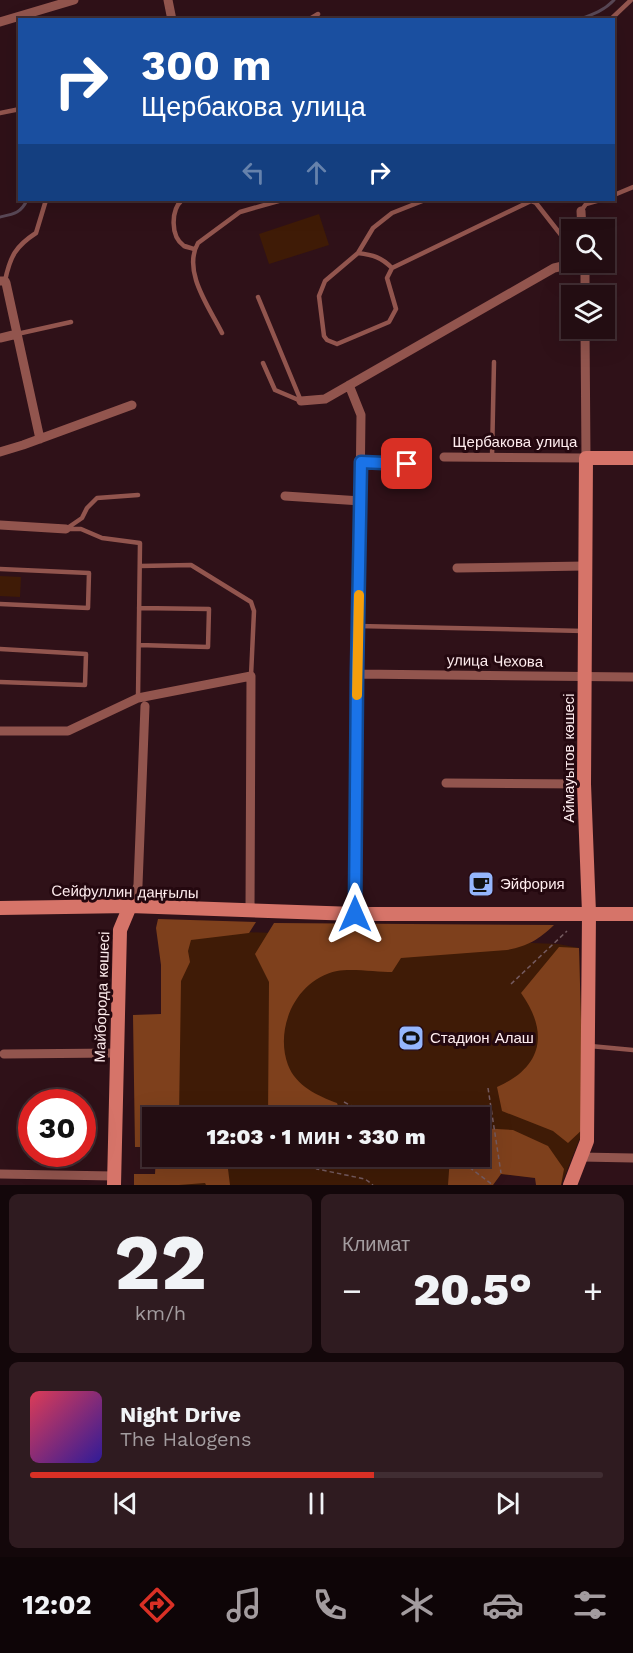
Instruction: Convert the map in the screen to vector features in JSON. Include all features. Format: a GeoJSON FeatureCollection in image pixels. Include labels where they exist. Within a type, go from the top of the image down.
{"type":"FeatureCollection","features":[{"type":"Feature","properties":{"kind":"street"},"geometry":{"type":"LineString","coordinates":[[0,22],[74,0]]}},
{"type":"Feature","properties":{"kind":"street"},"geometry":{"type":"LineString","coordinates":[[168,0],[172,18]]}},
{"type":"Feature","properties":{"kind":"street"},"geometry":{"type":"LineString","coordinates":[[583,219],[584,208]]}},
{"type":"Feature","properties":{"kind":"street"},"geometry":{"type":"LineString","coordinates":[[301,401],[325,399],[554,268],[561,266]]}},
{"type":"Feature","properties":{"kind":"street"},"geometry":{"type":"LineString","coordinates":[[2,281],[17,334],[40,439]]}},
{"type":"Feature","properties":{"kind":"street"},"geometry":{"type":"LineString","coordinates":[[0,338],[17,334]]}},
{"type":"Feature","properties":{"kind":"street","name":"Аймауытов көшесі"},"geometry":{"type":"LineString","coordinates":[[570,1185],[587,1141],[589,913],[584,784],[585,339]]}},
{"type":"Feature","properties":{"kind":"street"},"geometry":{"type":"LineString","coordinates":[[349,385],[361,415],[355,914],[633,914]]}},
{"type":"Feature","properties":{"kind":"street"},"geometry":{"type":"LineString","coordinates":[[0,452],[132,405]]}},
{"type":"Feature","properties":{"kind":"street","name":"Щербакова улица"},"geometry":{"type":"LineString","coordinates":[[444,457],[586,458]]}},
{"type":"Feature","properties":{"kind":"street"},"geometry":{"type":"LineString","coordinates":[[586,458],[633,458]]}},
{"type":"Feature","properties":{"kind":"street"},"geometry":{"type":"LineString","coordinates":[[361,462],[407,464]]}},
{"type":"Feature","properties":{"kind":"street"},"geometry":{"type":"LineString","coordinates":[[285,496],[361,501]]}},
{"type":"Feature","properties":{"kind":"street"},"geometry":{"type":"LineString","coordinates":[[0,525],[66,529]]}},
{"type":"Feature","properties":{"kind":"street"},"geometry":{"type":"LineString","coordinates":[[457,568],[585,566]]}},
{"type":"Feature","properties":{"kind":"street","name":"улица Чехова"},"geometry":{"type":"LineString","coordinates":[[357,674],[633,677]]}},
{"type":"Feature","properties":{"kind":"street"},"geometry":{"type":"LineString","coordinates":[[0,731],[68,730],[138,698],[251,676],[250,911]]}},
{"type":"Feature","properties":{"kind":"street","name":"Майборода көшесі"},"geometry":{"type":"LineString","coordinates":[[114,1180],[120,930],[138,885],[145,706]]}},
{"type":"Feature","properties":{"kind":"street"},"geometry":{"type":"LineString","coordinates":[[446,783],[584,784]]}},
{"type":"Feature","properties":{"kind":"street","name":"Сейфуллин даңғылы"},"geometry":{"type":"LineString","coordinates":[[0,908],[130,906],[355,914]]}},
{"type":"Feature","properties":{"kind":"street"},"geometry":{"type":"LineString","coordinates":[[4,1054],[116,1053]]}},
{"type":"Feature","properties":{"kind":"street"},"geometry":{"type":"LineString","coordinates":[[581,1157],[633,1158]]}},
{"type":"Feature","properties":{"kind":"street"},"geometry":{"type":"LineString","coordinates":[[0,1174],[114,1180]]}},
{"type":"Feature","properties":{"kind":"lane"},"geometry":{"type":"LineString","coordinates":[[612,18],[631,0]]}},
{"type":"Feature","properties":{"kind":"lane"},"geometry":{"type":"LineString","coordinates":[[311,18],[318,14]]}},
{"type":"Feature","properties":{"kind":"lane"},"geometry":{"type":"LineString","coordinates":[[0,112],[18,109]]}},
{"type":"Feature","properties":{"kind":"lane"},"geometry":{"type":"LineString","coordinates":[[615,195],[633,188]]}},
{"type":"Feature","properties":{"kind":"lane"},"geometry":{"type":"LineString","coordinates":[[2,281],[8,263],[20,243],[36,233],[46,201]]}},
{"type":"Feature","properties":{"kind":"lane"},"geometry":{"type":"LineString","coordinates":[[181,201],[172,219],[176,234],[183,245],[194,249]]}},
{"type":"Feature","properties":{"kind":"lane"},"geometry":{"type":"LineString","coordinates":[[222,333],[194,276],[192,254],[194,249],[198,243],[240,212],[278,201]]}},
{"type":"Feature","properties":{"kind":"lane"},"geometry":{"type":"LineString","coordinates":[[422,201],[392,213],[373,228],[357,253],[325,281],[318,296],[324,336],[332,343],[337,344],[390,322],[396,309],[387,278],[392,268],[528,201]]}},
{"type":"Feature","properties":{"kind":"lane"},"geometry":{"type":"LineString","coordinates":[[532,201],[561,235]]}},
{"type":"Feature","properties":{"kind":"lane"},"geometry":{"type":"LineString","coordinates":[[584,208],[589,201]]}},
{"type":"Feature","properties":{"kind":"lane"},"geometry":{"type":"LineString","coordinates":[[584,208],[598,201]]}},
{"type":"Feature","properties":{"kind":"lane"},"geometry":{"type":"LineString","coordinates":[[357,253],[384,259],[392,268]]}},
{"type":"Feature","properties":{"kind":"lane"},"geometry":{"type":"LineString","coordinates":[[258,297],[301,401]]}},
{"type":"Feature","properties":{"kind":"lane"},"geometry":{"type":"LineString","coordinates":[[17,334],[71,322]]}},
{"type":"Feature","properties":{"kind":"lane"},"geometry":{"type":"LineString","coordinates":[[492,458],[494,362]]}},
{"type":"Feature","properties":{"kind":"lane"},"geometry":{"type":"LineString","coordinates":[[263,363],[275,390],[301,401]]}},
{"type":"Feature","properties":{"kind":"lane"},"geometry":{"type":"LineString","coordinates":[[66,529],[82,518],[87,508],[97,498],[138,495]]}},
{"type":"Feature","properties":{"kind":"lane"},"geometry":{"type":"LineString","coordinates":[[66,529],[81,529],[102,538],[140,543],[138,698]]}},
{"type":"Feature","properties":{"kind":"lane"},"geometry":{"type":"LineString","coordinates":[[140,567],[191,566],[251,602],[255,611],[251,676]]}},
{"type":"Feature","properties":{"kind":"lane"},"geometry":{"type":"LineString","coordinates":[[0,569],[89,573],[88,608],[0,604]]}},
{"type":"Feature","properties":{"kind":"lane"},"geometry":{"type":"LineString","coordinates":[[139,608],[209,609],[208,647],[139,645]]}},
{"type":"Feature","properties":{"kind":"lane"},"geometry":{"type":"LineString","coordinates":[[358,626],[585,631]]}},
{"type":"Feature","properties":{"kind":"lane"},"geometry":{"type":"LineString","coordinates":[[0,649],[86,654],[85,685],[0,682]]}},
{"type":"Feature","properties":{"kind":"lane"},"geometry":{"type":"LineString","coordinates":[[588,1045],[633,1050]]}},
{"type":"Feature","properties":{"kind":"path"},"geometry":{"type":"LineString","coordinates":[[511,984],[567,931]]}},
{"type":"Feature","properties":{"kind":"path"},"geometry":{"type":"LineString","coordinates":[[488,1088],[501,1173]]}},
{"type":"Feature","properties":{"kind":"path"},"geometry":{"type":"LineString","coordinates":[[344,1102],[354,1107]]}},
{"type":"Feature","properties":{"kind":"path"},"geometry":{"type":"LineString","coordinates":[[314,1167],[365,1179],[373,1185]]}},
{"type":"Feature","properties":{"kind":"path"},"geometry":{"type":"LineString","coordinates":[[469,1167],[494,1185]]}},
{"type":"Feature","properties":{"kind":"shaded area"},"geometry":{"type":"Polygon","coordinates":[[[319,214],[329,245],[269,264],[259,234],[319,214]]]}},
{"type":"Feature","properties":{"kind":"shaded area"},"geometry":{"type":"Polygon","coordinates":[[[0,576],[21,577],[20,597],[0,596],[0,576]]]}},
{"type":"Feature","properties":{"kind":"shaded area"},"geometry":{"type":"Polygon","coordinates":[[[158,919],[256,922],[249,933],[191,940],[188,951],[190,962],[181,981],[179,1107],[142,1107],[142,1147],[135,1147],[133,1015],[161,1014],[161,965],[156,928],[158,919]]]}},
{"type":"Feature","properties":{"kind":"shaded area"},"geometry":{"type":"Polygon","coordinates":[[[274,923],[554,925],[532,942],[507,950],[401,958],[392,972],[343,970],[323,976],[310,984],[292,1007],[284,1035],[284,1050],[288,1065],[296,1079],[315,1093],[337,1103],[338,1107],[268,1107],[269,982],[255,954],[274,923]]]}},
{"type":"Feature","properties":{"kind":"shaded area"},"geometry":{"type":"Polygon","coordinates":[[[167,929],[558,944],[579,948],[584,1128],[561,1185],[536,1178],[501,1174],[493,1185],[157,1185],[156,1167],[490,1167],[490,1107],[158,1107],[167,929]]]}},
{"type":"Feature","properties":{"kind":"shaded area"},"geometry":{"type":"Polygon","coordinates":[[[559,947],[579,948],[584,1128],[568,1143],[553,1131],[502,1111],[497,1087],[512,1079],[532,1059],[537,1047],[536,1021],[521,993],[559,947]]]}},
{"type":"Feature","properties":{"kind":"shaded area"},"geometry":{"type":"Polygon","coordinates":[[[490,1129],[513,1130],[548,1146],[564,1169],[561,1185],[536,1185],[535,1178],[501,1174],[493,1185],[448,1185],[449,1167],[490,1167],[490,1129]]]}},
{"type":"Feature","properties":{"kind":"shaded area"},"geometry":{"type":"Polygon","coordinates":[[[155,1167],[228,1167],[230,1185],[206,1185],[205,1183],[134,1185],[134,1174],[155,1174],[155,1167]]]}},
{"type":"Feature","properties":{"kind":"waterway"},"geometry":{"type":"LineString","coordinates":[[582,18],[602,10],[614,0]]}},
{"type":"Feature","properties":{"kind":"waterway"},"geometry":{"type":"LineString","coordinates":[[0,217],[16,212],[26,201]]}},
{"type":"Feature","properties":{"kind":"slow traffic"},"geometry":{"type":"LineString","coordinates":[[357,695],[359,595]]}},
{"type":"Feature","properties":{"kind":"place","name":"Эйфория"},"geometry":{"type":"Point","coordinates":[481,884]}},
{"type":"Feature","properties":{"kind":"place","name":"Стадион Алаш"},"geometry":{"type":"Point","coordinates":[411,1038]}},
{"type":"Feature","properties":{"kind":"route"},"geometry":{"type":"LineString","coordinates":[[355,914],[361,462],[407,464]]}}]}
